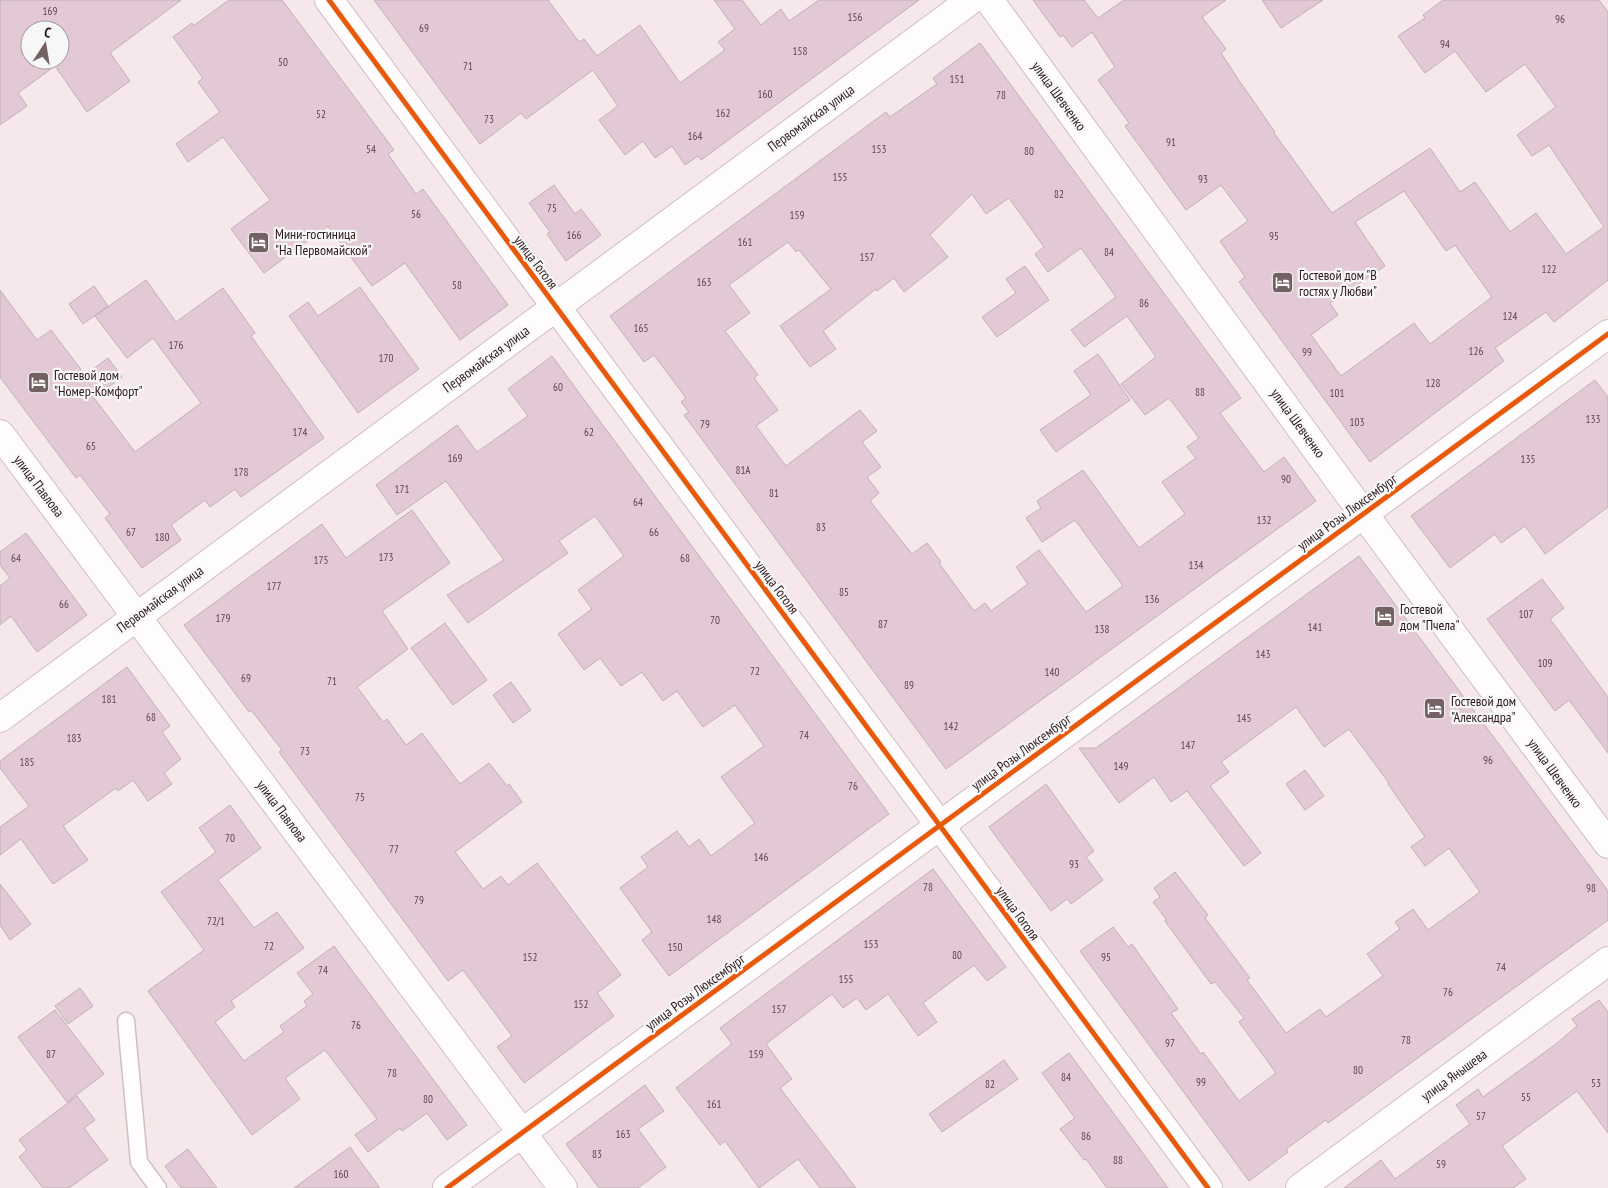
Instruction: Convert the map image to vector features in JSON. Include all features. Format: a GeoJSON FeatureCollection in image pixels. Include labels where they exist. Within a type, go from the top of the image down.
{"type":"FeatureCollection","features":[{"type":"Feature","properties":{"kind":"street","name":"улица Гоголя"},"geometry":{"type":"LineString","coordinates":[[329,0],[1208,1188]]}},
{"type":"Feature","properties":{"kind":"street","name":"Первомайская улица"},"geometry":{"type":"LineString","coordinates":[[0,718],[971,0]]}},
{"type":"Feature","properties":{"kind":"street","name":"улица Шевченко"},"geometry":{"type":"LineString","coordinates":[[989,0],[1608,844]]}},
{"type":"Feature","properties":{"kind":"street","name":"улица Розы Люксембург"},"geometry":{"type":"LineString","coordinates":[[447,1188],[1608,334]]}},
{"type":"Feature","properties":{"kind":"street","name":"улица Павлова"},"geometry":{"type":"LineString","coordinates":[[0,434],[563,1188]]}},
{"type":"Feature","properties":{"kind":"street","name":"улица Янышева"},"geometry":{"type":"LineString","coordinates":[[1300,1188],[1608,961]]}},
{"type":"Feature","properties":{"kind":"lane"},"geometry":{"type":"LineString","coordinates":[[126,1021],[139,1162],[158,1188]]}},
{"type":"Feature","properties":{"kind":"building"},"geometry":{"type":"Polygon","coordinates":[[[0,0],[181,0],[110,53],[130,81],[87,112],[58,70],[70,70],[70,20],[20,20],[20,70],[50,70],[18,93],[27,106],[0,125],[0,0]]]}},
{"type":"Feature","properties":{"kind":"building"},"geometry":{"type":"Polygon","coordinates":[[[229,0],[282,0],[394,150],[388,154],[416,194],[423,189],[508,305],[460,340],[405,263],[372,286],[328,226],[264,273],[231,229],[270,200],[223,137],[188,162],[176,144],[220,112],[198,82],[203,78],[173,37],[192,23],[193,26],[229,0]]]}},
{"type":"Feature","properties":{"kind":"building"},"geometry":{"type":"Polygon","coordinates":[[[374,0],[548,0],[579,42],[584,39],[597,56],[640,25],[680,83],[725,50],[718,42],[735,29],[714,0],[742,0],[761,25],[781,9],[789,21],[819,0],[919,0],[701,160],[698,156],[685,165],[672,146],[655,158],[643,141],[625,155],[599,120],[618,106],[593,70],[526,119],[521,113],[480,144],[374,0]]]}},
{"type":"Feature","properties":{"kind":"building"},"geometry":{"type":"Polygon","coordinates":[[[1033,0],[1084,0],[1098,18],[1124,0],[1226,0],[1202,17],[1226,49],[1221,53],[1238,79],[1274,133],[1332,213],[1430,148],[1460,192],[1475,182],[1510,232],[1536,213],[1566,254],[1604,227],[1549,145],[1532,156],[1517,135],[1556,107],[1525,64],[1486,92],[1455,51],[1425,73],[1398,36],[1425,18],[1423,15],[1443,0],[1599,0],[1608,12],[1608,280],[1554,322],[1546,312],[1495,348],[1504,361],[1370,462],[1239,282],[1245,277],[1220,241],[1248,221],[1221,185],[1186,210],[1125,126],[1129,123],[1098,80],[1115,67],[1092,32],[1072,47],[1063,35],[1060,37],[1033,0]],[[1404,191],[1355,222],[1385,266],[1330,303],[1338,315],[1311,335],[1341,376],[1414,323],[1430,344],[1492,297],[1455,245],[1446,251],[1404,191]]]}},
{"type":"Feature","properties":{"kind":"building"},"geometry":{"type":"Polygon","coordinates":[[[1262,0],[1323,0],[1281,28],[1262,0]]]}},
{"type":"Feature","properties":{"kind":"building"},"geometry":{"type":"Polygon","coordinates":[[[980,43],[1241,398],[1220,413],[1264,472],[1284,457],[1316,501],[946,769],[684,415],[689,412],[681,402],[686,398],[654,355],[644,362],[610,316],[886,112],[890,117],[937,84],[933,78],[980,43]],[[972,194],[930,235],[948,257],[904,292],[894,278],[877,291],[876,289],[823,331],[836,349],[810,367],[780,326],[831,289],[799,250],[796,252],[788,242],[729,285],[750,313],[725,331],[758,375],[754,378],[778,410],[756,426],[786,466],[860,410],[877,431],[862,442],[881,467],[867,477],[879,493],[870,501],[912,554],[927,543],[941,562],[939,563],[974,611],[985,603],[991,611],[1028,584],[1016,567],[1039,550],[1086,612],[1123,586],[1075,520],[1042,542],[1026,518],[1041,508],[1037,501],[1083,470],[1139,548],[1185,514],[1162,482],[1196,458],[1187,447],[1199,438],[1169,398],[1145,415],[1121,384],[1156,357],[1127,316],[1084,347],[1071,330],[1116,297],[1081,248],[1048,272],[1035,254],[1044,247],[1009,198],[986,214],[972,194]]]}},
{"type":"Feature","properties":{"kind":"building"},"geometry":{"type":"Polygon","coordinates":[[[554,185],[575,214],[581,209],[601,235],[566,261],[547,234],[550,232],[529,203],[554,185]]]}},
{"type":"Feature","properties":{"kind":"building"},"geometry":{"type":"Polygon","coordinates":[[[1025,266],[1049,300],[997,337],[982,317],[1016,293],[1006,279],[1025,266]]]}},
{"type":"Feature","properties":{"kind":"building"},"geometry":{"type":"Polygon","coordinates":[[[146,280],[176,322],[223,288],[255,333],[251,336],[324,438],[241,497],[235,489],[210,507],[205,500],[171,525],[181,540],[142,568],[105,518],[110,514],[80,475],[76,478],[0,377],[0,290],[37,340],[51,330],[85,375],[108,358],[122,377],[94,398],[135,452],[201,403],[153,338],[127,358],[95,316],[146,280]]]}},
{"type":"Feature","properties":{"kind":"building"},"geometry":{"type":"Polygon","coordinates":[[[94,286],[108,306],[83,324],[69,304],[94,286]]]}},
{"type":"Feature","properties":{"kind":"building"},"geometry":{"type":"Polygon","coordinates":[[[360,287],[419,369],[358,413],[289,316],[308,302],[318,316],[360,287]]]}},
{"type":"Feature","properties":{"kind":"building"},"geometry":{"type":"Polygon","coordinates":[[[1098,354],[1130,400],[1056,452],[1040,430],[1091,395],[1074,371],[1098,354]]]}},
{"type":"Feature","properties":{"kind":"building"},"geometry":{"type":"Polygon","coordinates":[[[552,356],[889,814],[669,976],[642,940],[652,932],[620,888],[648,867],[641,857],[677,831],[689,847],[699,839],[711,856],[755,823],[721,777],[764,746],[735,705],[703,727],[677,691],[663,701],[642,672],[621,686],[600,658],[584,670],[558,634],[592,609],[578,590],[624,556],[595,516],[559,541],[568,553],[468,623],[447,595],[504,560],[446,481],[397,515],[376,485],[457,425],[477,452],[528,416],[508,389],[552,356]]]}},
{"type":"Feature","properties":{"kind":"building"},"geometry":{"type":"Polygon","coordinates":[[[1595,380],[1608,397],[1608,507],[1545,554],[1525,526],[1501,543],[1495,534],[1450,568],[1411,516],[1595,380]]]}},
{"type":"Feature","properties":{"kind":"building"},"geometry":{"type":"Polygon","coordinates":[[[412,510],[450,563],[382,611],[408,649],[357,687],[383,722],[387,719],[406,745],[422,733],[460,784],[489,763],[507,786],[509,784],[522,802],[455,852],[483,889],[501,876],[508,885],[537,863],[621,975],[597,993],[614,1016],[524,1083],[497,1047],[512,1036],[463,970],[448,981],[279,752],[282,750],[251,710],[249,712],[184,625],[322,524],[346,558],[412,510]]]}},
{"type":"Feature","properties":{"kind":"building"},"geometry":{"type":"Polygon","coordinates":[[[26,533],[87,615],[37,652],[11,616],[0,625],[0,586],[10,578],[0,565],[0,552],[26,533]]]}},
{"type":"Feature","properties":{"kind":"building"},"geometry":{"type":"Polygon","coordinates":[[[1359,556],[1608,891],[1608,920],[1328,1123],[1326,1120],[1286,1149],[1288,1152],[1249,1181],[1080,951],[1113,927],[1128,947],[1132,944],[1178,1009],[1171,1013],[1239,1101],[1276,1073],[1239,1022],[1244,1018],[1215,982],[1211,984],[1165,921],[1166,919],[1153,902],[1160,897],[1154,888],[1175,872],[1208,915],[1205,918],[1250,978],[1247,980],[1286,1033],[1320,1009],[1326,1017],[1383,976],[1367,954],[1400,929],[1395,922],[1413,909],[1428,930],[1480,892],[1449,848],[1425,866],[1411,847],[1425,837],[1389,783],[1349,729],[1324,747],[1296,707],[1221,762],[1229,772],[1210,786],[1261,853],[1244,866],[1187,791],[1171,802],[1154,777],[1119,803],[1079,748],[1096,748],[1359,556]]]}},
{"type":"Feature","properties":{"kind":"building"},"geometry":{"type":"Polygon","coordinates":[[[1542,579],[1564,608],[1550,619],[1608,697],[1608,753],[1569,700],[1555,711],[1487,619],[1542,579]]]}},
{"type":"Feature","properties":{"kind":"building"},"geometry":{"type":"Polygon","coordinates":[[[445,623],[487,680],[453,705],[411,648],[445,623]]]}},
{"type":"Feature","properties":{"kind":"building"},"geometry":{"type":"Polygon","coordinates":[[[127,667],[170,726],[162,732],[181,759],[164,773],[172,784],[148,801],[133,780],[118,791],[116,788],[63,826],[88,860],[53,884],[21,839],[0,855],[0,827],[29,806],[0,768],[0,761],[127,667]]]}},
{"type":"Feature","properties":{"kind":"building"},"geometry":{"type":"Polygon","coordinates":[[[511,682],[531,710],[513,723],[493,695],[511,682]]]}},
{"type":"Feature","properties":{"kind":"building"},"geometry":{"type":"Polygon","coordinates":[[[1305,770],[1324,796],[1305,810],[1286,784],[1305,770]]]}},
{"type":"Feature","properties":{"kind":"building"},"geometry":{"type":"Polygon","coordinates":[[[1046,784],[1094,851],[1086,857],[1103,880],[1071,904],[1067,899],[1051,911],[989,827],[1046,784]]]}},
{"type":"Feature","properties":{"kind":"building"},"geometry":{"type":"Polygon","coordinates":[[[230,805],[261,848],[218,880],[254,928],[277,912],[304,948],[231,1001],[235,1007],[215,1022],[244,1061],[284,1032],[280,1026],[307,1006],[304,1001],[313,994],[297,973],[334,946],[467,1125],[447,1140],[427,1113],[402,1131],[400,1128],[368,1152],[355,1135],[377,1119],[325,1050],[285,1078],[300,1099],[252,1135],[148,991],[204,950],[161,892],[216,852],[199,828],[230,805]]]}},
{"type":"Feature","properties":{"kind":"building"},"geometry":{"type":"Polygon","coordinates":[[[933,869],[1006,967],[987,981],[974,965],[923,1003],[937,1022],[918,1036],[888,994],[866,1010],[857,998],[843,1008],[832,994],[766,1044],[792,1079],[780,1088],[856,1188],[820,1188],[798,1159],[759,1188],[725,1141],[720,1145],[676,1088],[732,1044],[720,1028],[933,869]]]}},
{"type":"Feature","properties":{"kind":"building"},"geometry":{"type":"Polygon","coordinates":[[[0,884],[31,924],[10,940],[0,925],[0,884]]]}},
{"type":"Feature","properties":{"kind":"building"},"geometry":{"type":"Polygon","coordinates":[[[80,988],[93,1006],[68,1024],[55,1006],[80,988]]]}},
{"type":"Feature","properties":{"kind":"building"},"geometry":{"type":"Polygon","coordinates":[[[1599,1000],[1608,1012],[1608,1133],[1577,1091],[1502,1146],[1526,1179],[1513,1188],[1344,1188],[1381,1160],[1395,1179],[1470,1124],[1456,1105],[1478,1089],[1483,1097],[1556,1044],[1577,1026],[1572,1019],[1599,1000]]]}},
{"type":"Feature","properties":{"kind":"building"},"geometry":{"type":"Polygon","coordinates":[[[55,1010],[104,1074],[67,1102],[18,1037],[55,1010]]]}},
{"type":"Feature","properties":{"kind":"building"},"geometry":{"type":"Polygon","coordinates":[[[1069,1053],[1168,1188],[1107,1188],[1086,1159],[1084,1160],[1060,1129],[1075,1118],[1042,1073],[1069,1053]]]}},
{"type":"Feature","properties":{"kind":"building"},"geometry":{"type":"Polygon","coordinates":[[[1004,1060],[1018,1079],[942,1132],[929,1114],[1004,1060]]]}},
{"type":"Feature","properties":{"kind":"building"},"geometry":{"type":"Polygon","coordinates":[[[645,1085],[664,1111],[638,1129],[666,1167],[638,1188],[599,1188],[566,1144],[645,1085]]]}},
{"type":"Feature","properties":{"kind":"building"},"geometry":{"type":"Polygon","coordinates":[[[77,1096],[95,1120],[84,1128],[108,1160],[69,1188],[43,1188],[19,1157],[27,1150],[19,1140],[77,1096]]]}},
{"type":"Feature","properties":{"kind":"building"},"geometry":{"type":"Polygon","coordinates":[[[350,1147],[380,1188],[294,1188],[350,1147]]]}},
{"type":"Feature","properties":{"kind":"building"},"geometry":{"type":"Polygon","coordinates":[[[188,1149],[217,1188],[181,1188],[165,1166],[188,1149]]]}},
{"type":"Feature","properties":{"kind":"cycle path"},"geometry":{"type":"LineString","coordinates":[[329,0],[1208,1188]]}},
{"type":"Feature","properties":{"kind":"cycle path"},"geometry":{"type":"LineString","coordinates":[[447,1188],[1608,334]]}},
{"type":"Feature","properties":{"kind":"place","name":"Мини-гостиница \"На Первомайской\""},"geometry":{"type":"Point","coordinates":[259,242]}},
{"type":"Feature","properties":{"kind":"place","name":"Гостевой дом \"В гостях у Любви\""},"geometry":{"type":"Point","coordinates":[1283,283]}},
{"type":"Feature","properties":{"kind":"place","name":"Гостевой дом \"Номер-Комфорт\""},"geometry":{"type":"Point","coordinates":[38,383]}},
{"type":"Feature","properties":{"kind":"place","name":"Гостевой дом \"Пчела\""},"geometry":{"type":"Point","coordinates":[1384,617]}},
{"type":"Feature","properties":{"kind":"place","name":"Гостевой дом \"Александра\""},"geometry":{"type":"Point","coordinates":[1435,709]}}]}
